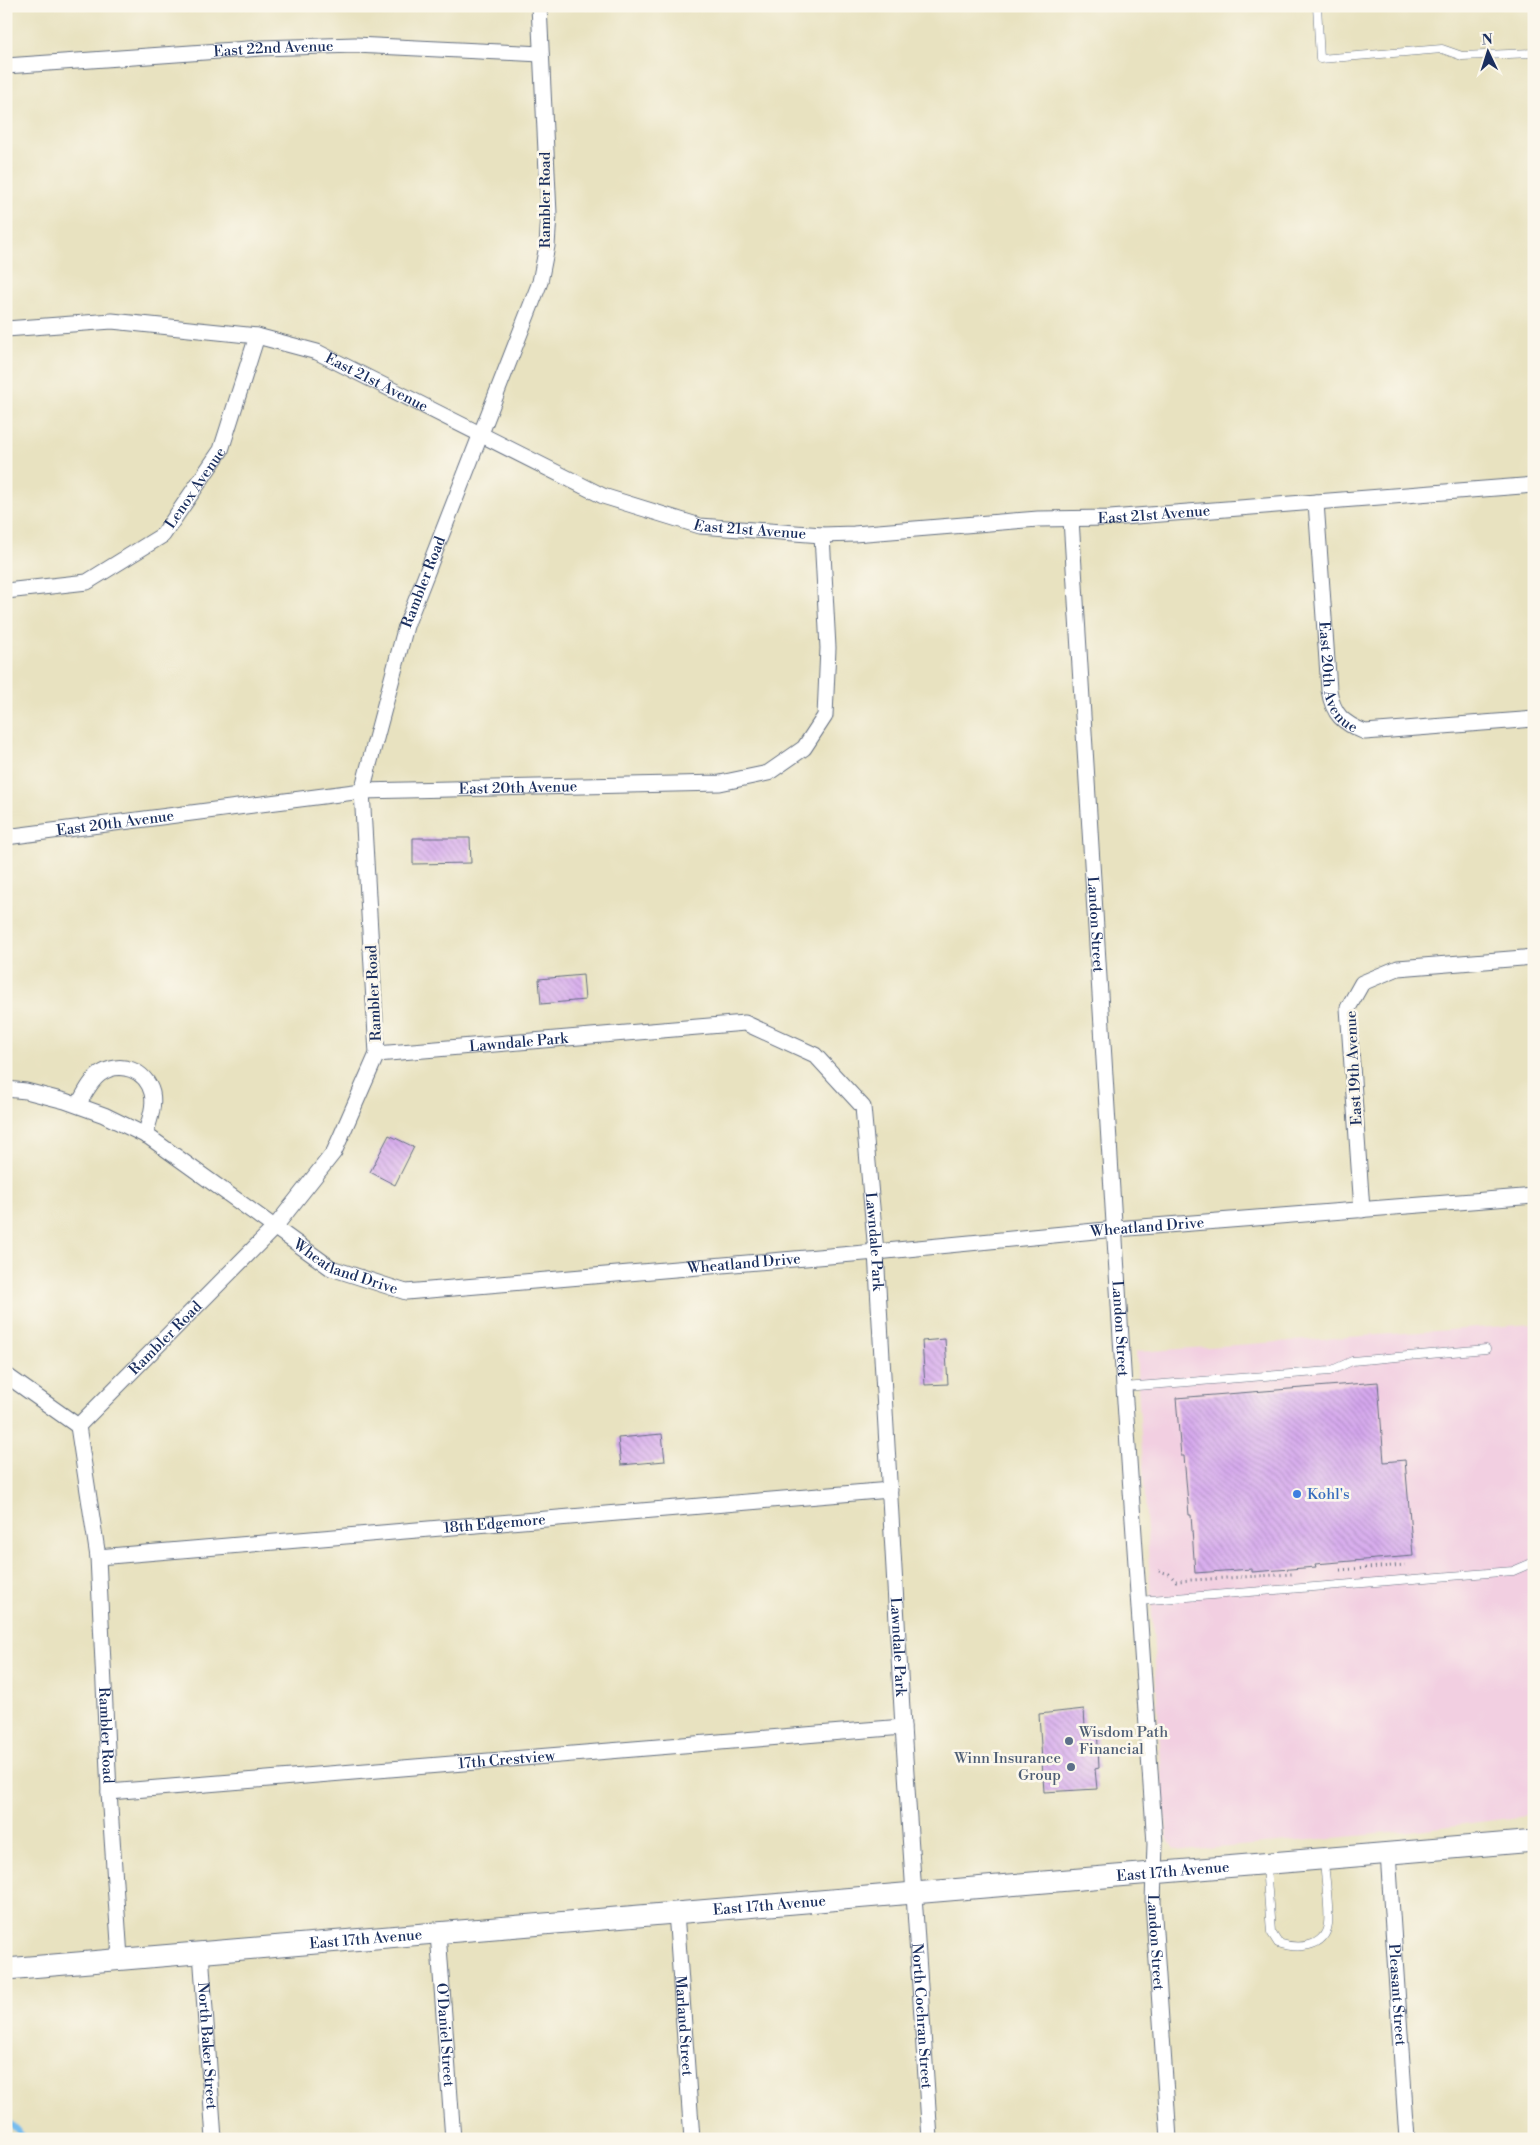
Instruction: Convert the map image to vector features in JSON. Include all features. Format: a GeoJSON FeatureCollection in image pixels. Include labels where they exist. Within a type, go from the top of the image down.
{"type":"FeatureCollection","features":[{"type":"Feature","properties":{"kind":"street","name":"Rambler Road"},"geometry":{"type":"LineString","coordinates":[[120,1958],[98,1557],[78,1426],[274,1228],[334,1152],[377,1054],[362,791],[406,626],[540,282],[547,246],[548,214],[539,6]]}},
{"type":"Feature","properties":{"kind":"street","name":"East 22nd Avenue"},"geometry":{"type":"LineString","coordinates":[[6,66],[262,48],[355,45],[541,54]]}},
{"type":"Feature","properties":{"kind":"street","name":"East 21st Avenue"},"geometry":{"type":"LineString","coordinates":[[6,329],[112,321],[256,336],[317,352],[603,496],[700,526],[822,535],[1038,519],[1110,518],[1534,485]]}},
{"type":"Feature","properties":{"kind":"street","name":"Lenox Avenue"},"geometry":{"type":"LineString","coordinates":[[6,591],[87,582],[163,535],[221,450],[256,336]]}},
{"type":"Feature","properties":{"kind":"street","name":"East 20th Avenue"},"geometry":{"type":"LineString","coordinates":[[1316,502],[1331,705],[1346,724],[1365,732],[1534,719]]}},
{"type":"Feature","properties":{"kind":"street","name":"Landon Street"},"geometry":{"type":"LineString","coordinates":[[1071,519],[1116,1229],[1124,1387],[1155,1844],[1153,1902],[1169,2139]]}},
{"type":"Feature","properties":{"kind":"street","name":"East 20th Avenue"},"geometry":{"type":"LineString","coordinates":[[6,837],[362,791],[720,782],[768,773],[804,748],[825,716],[828,648],[822,535]]}},
{"type":"Feature","properties":{"kind":"street","name":"East 19th Avenue"},"geometry":{"type":"LineString","coordinates":[[1362,1210],[1348,1008],[1362,984],[1398,968],[1534,957]]}},
{"type":"Feature","properties":{"kind":"street","name":"Lawndale Park"},"geometry":{"type":"LineString","coordinates":[[377,1054],[745,1023],[815,1055],[863,1108],[876,1252],[914,1892]]}},
{"type":"Feature","properties":{"kind":"street"},"geometry":{"type":"LineString","coordinates":[[78,1105],[90,1084],[99,1074],[110,1069],[127,1067],[136,1071],[152,1092],[152,1110],[145,1135]]}},
{"type":"Feature","properties":{"kind":"street","name":"Wheatland Drive"},"geometry":{"type":"LineString","coordinates":[[6,1089],[26,1091],[78,1105],[145,1135],[331,1268],[406,1292],[876,1252],[1116,1229],[1534,1196]]}},
{"type":"Feature","properties":{"kind":"street"},"geometry":{"type":"LineString","coordinates":[[6,1375],[78,1426]]}},
{"type":"Feature","properties":{"kind":"street","name":"18th Edgemore"},"geometry":{"type":"LineString","coordinates":[[98,1557],[890,1490]]}},
{"type":"Feature","properties":{"kind":"street","name":"17th Crestview"},"geometry":{"type":"LineString","coordinates":[[110,1792],[903,1727]]}},
{"type":"Feature","properties":{"kind":"street","name":"East 17th Avenue"},"geometry":{"type":"LineString","coordinates":[[6,1969],[1534,1841]]}},
{"type":"Feature","properties":{"kind":"street","name":"Pleasant Street"},"geometry":{"type":"LineString","coordinates":[[1388,1853],[1407,2139]]}},
{"type":"Feature","properties":{"kind":"street","name":"North Cochran Street"},"geometry":{"type":"LineString","coordinates":[[914,1892],[930,2139]]}},
{"type":"Feature","properties":{"kind":"street","name":"Marland Street"},"geometry":{"type":"LineString","coordinates":[[676,1912],[692,2139]]}},
{"type":"Feature","properties":{"kind":"street","name":"O'Daniel Street"},"geometry":{"type":"LineString","coordinates":[[438,1933],[453,2139]]}},
{"type":"Feature","properties":{"kind":"street","name":"North Baker Street"},"geometry":{"type":"LineString","coordinates":[[202,1952],[214,2139]]}},
{"type":"Feature","properties":{"kind":"lane"},"geometry":{"type":"LineString","coordinates":[[1317,6],[1320,59],[1442,49],[1462,56],[1534,53]]}},
{"type":"Feature","properties":{"kind":"lane"},"geometry":{"type":"LineString","coordinates":[[1124,1387],[1330,1371],[1352,1361],[1486,1349]]}},
{"type":"Feature","properties":{"kind":"lane"},"geometry":{"type":"LineString","coordinates":[[1138,1601],[1513,1571],[1534,1562]]}},
{"type":"Feature","properties":{"kind":"lane"},"geometry":{"type":"LineString","coordinates":[[1266,1863],[1271,1932],[1278,1943],[1291,1947],[1307,1946],[1321,1939],[1328,1924],[1324,1859]]}},
{"type":"Feature","properties":{"kind":"path"},"geometry":{"type":"LineString","coordinates":[[1339,1570],[1405,1565]]}},
{"type":"Feature","properties":{"kind":"path"},"geometry":{"type":"LineString","coordinates":[[1159,1571],[1169,1574],[1176,1581],[1301,1574]]}},
{"type":"Feature","properties":{"kind":"shaded area"},"geometry":{"type":"Polygon","coordinates":[[[1534,1324],[1534,1815],[1402,1832],[1183,1851],[1175,1849],[1167,1837],[1162,1780],[1136,1352],[1534,1324]]]}},
{"type":"Feature","properties":{"kind":"building"},"geometry":{"type":"Polygon","coordinates":[[[413,838],[470,838],[471,863],[413,864],[413,838]]]}},
{"type":"Feature","properties":{"kind":"building"},"geometry":{"type":"Polygon","coordinates":[[[583,975],[585,1000],[541,1004],[539,979],[583,975]]]}},
{"type":"Feature","properties":{"kind":"building"},"geometry":{"type":"Polygon","coordinates":[[[389,1135],[414,1147],[395,1185],[370,1172],[389,1135]]]}},
{"type":"Feature","properties":{"kind":"building"},"geometry":{"type":"Polygon","coordinates":[[[945,1339],[948,1384],[925,1385],[922,1341],[945,1339]]]}},
{"type":"Feature","properties":{"kind":"building","name":"Kohl's"},"geometry":{"type":"Polygon","coordinates":[[[1378,1382],[1384,1462],[1405,1460],[1413,1556],[1315,1564],[1316,1567],[1252,1572],[1252,1569],[1195,1573],[1191,1515],[1189,1515],[1184,1456],[1181,1456],[1176,1398],[1378,1382]]]}},
{"type":"Feature","properties":{"kind":"building"},"geometry":{"type":"Polygon","coordinates":[[[662,1434],[665,1461],[621,1465],[618,1438],[662,1434]]]}},
{"type":"Feature","properties":{"kind":"building"},"geometry":{"type":"Polygon","coordinates":[[[1084,1709],[1085,1727],[1097,1726],[1099,1768],[1095,1769],[1097,1789],[1044,1792],[1039,1714],[1084,1709]]]}},
{"type":"Feature","properties":{"kind":"waterway"},"geometry":{"type":"LineString","coordinates":[[6,2119],[26,2139]]}},
{"type":"Feature","properties":{"kind":"place","name":"Kohl's"},"geometry":{"type":"Point","coordinates":[1297,1494]}},
{"type":"Feature","properties":{"kind":"place","name":"Wisdom Path Financial"},"geometry":{"type":"Point","coordinates":[1069,1741]}},
{"type":"Feature","properties":{"kind":"place","name":"Winn Insurance Group"},"geometry":{"type":"Point","coordinates":[1071,1767]}}]}
